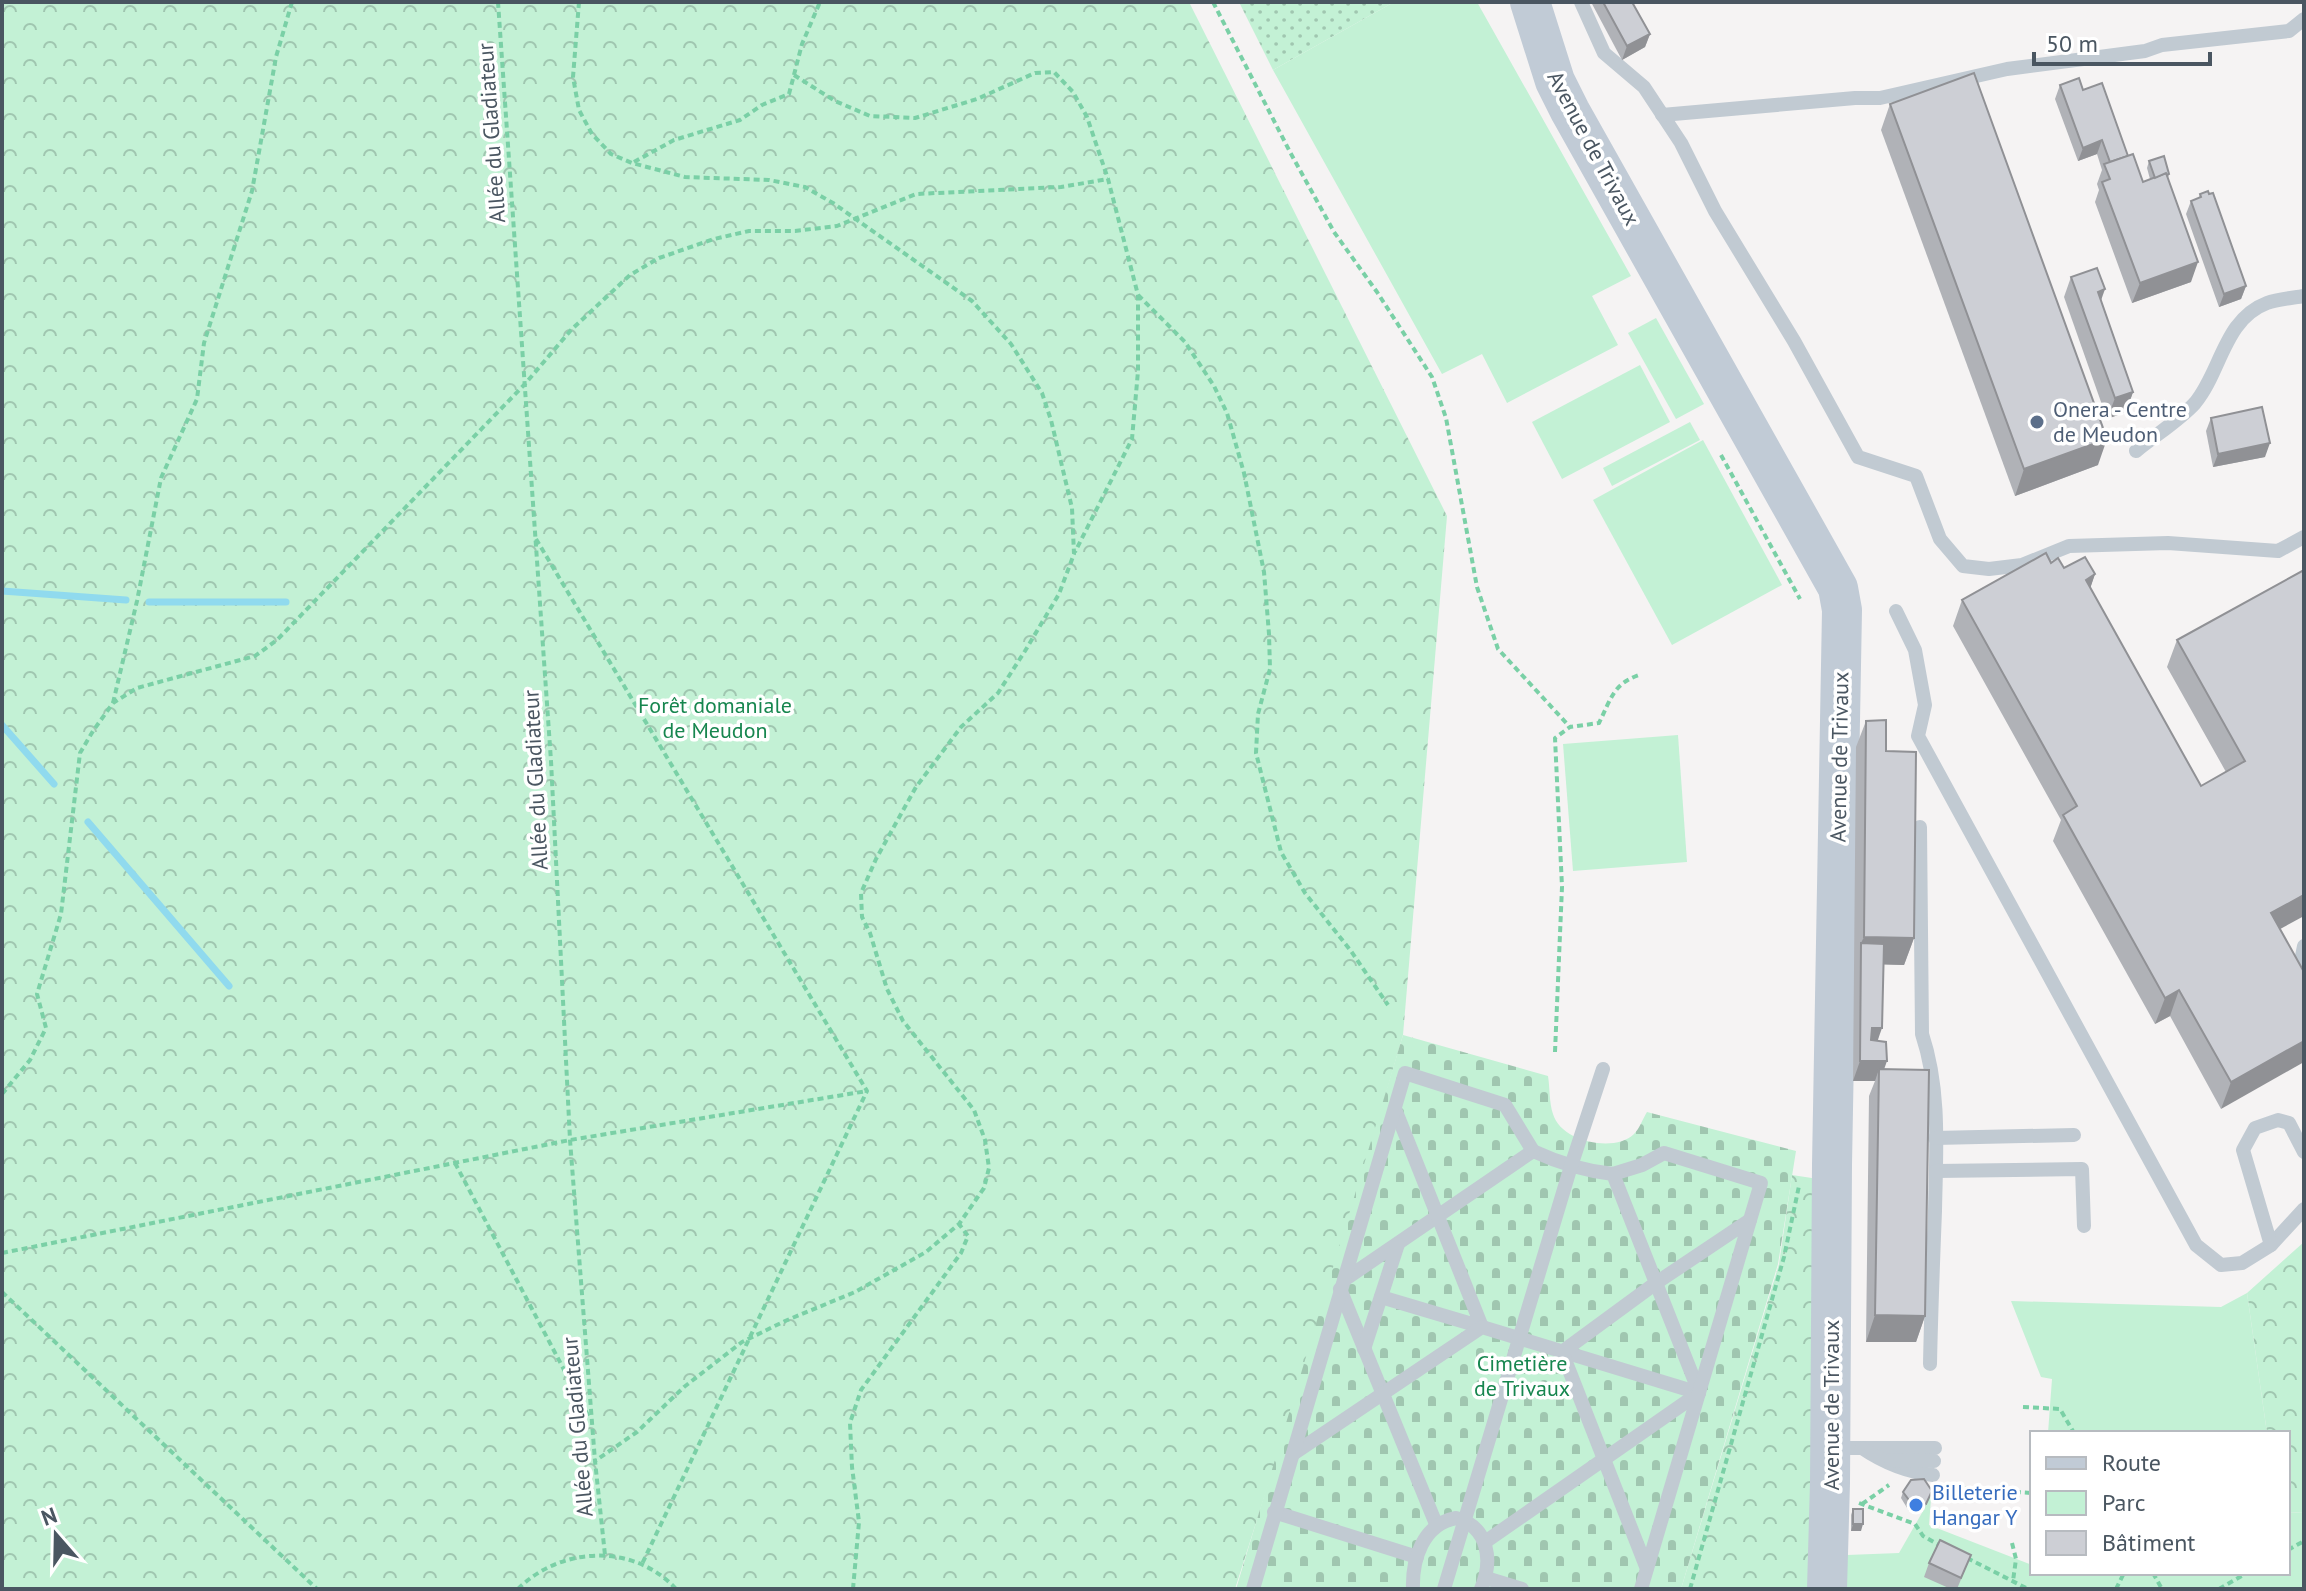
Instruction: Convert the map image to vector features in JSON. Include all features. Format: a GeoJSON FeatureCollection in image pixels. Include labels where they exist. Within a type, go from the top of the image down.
{"type":"FeatureCollection","features":[{"type":"Feature","properties":{"kind":"main road","name":"Avenue de Trivaux"},"geometry":{"type":"LineString","coordinates":[[1530,2],[1555,81],[1570,111],[1838,588],[1842,610],[1832,1165],[1846,1448],[1827,1589]]}},
{"type":"Feature","properties":{"kind":"lane"},"geometry":{"type":"LineString","coordinates":[[1581,2],[1604,53],[1644,87],[1681,143],[1715,211],[1794,341],[1858,457],[1916,476],[1940,539],[1963,566],[1989,569],[2022,565],[2069,546],[2168,543],[2278,551],[2304,537]]}},
{"type":"Feature","properties":{"kind":"lane"},"geometry":{"type":"LineString","coordinates":[[1662,115],[1880,98],[2007,69],[2145,51],[2162,45],[2289,31],[2304,19]]}},
{"type":"Feature","properties":{"kind":"lane"},"geometry":{"type":"LineString","coordinates":[[2136,451],[2193,405],[2214,375],[2228,338],[2251,313],[2266,304],[2304,296]]}},
{"type":"Feature","properties":{"kind":"lane"},"geometry":{"type":"LineString","coordinates":[[1896,611],[1915,650],[1925,705],[1918,736],[2196,1245],[2221,1265],[2242,1263],[2271,1245],[2304,1209]]}},
{"type":"Feature","properties":{"kind":"lane"},"geometry":{"type":"LineString","coordinates":[[1920,827],[1922,1034],[1931,1061],[1936,1097],[1930,1364]]}},
{"type":"Feature","properties":{"kind":"lane"},"geometry":{"type":"LineString","coordinates":[[2304,946],[2301,961],[2304,969]]}},
{"type":"Feature","properties":{"kind":"lane"},"geometry":{"type":"LineString","coordinates":[[1444,1589],[1603,1069]]}},
{"type":"Feature","properties":{"kind":"lane"},"geometry":{"type":"LineString","coordinates":[[1253,1589],[1405,1073],[1505,1105],[1533,1151],[1571,1166],[1613,1174],[1642,1165],[1664,1153],[1761,1183],[1641,1589]]}},
{"type":"Feature","properties":{"kind":"lane"},"geometry":{"type":"LineString","coordinates":[[1395,1109],[1482,1327]]}},
{"type":"Feature","properties":{"kind":"lane"},"geometry":{"type":"LineString","coordinates":[[2271,1245],[2243,1150],[2255,1128],[2278,1120],[2289,1123],[2304,1152]]}},
{"type":"Feature","properties":{"kind":"lane"},"geometry":{"type":"LineString","coordinates":[[1935,1138],[2074,1135]]}},
{"type":"Feature","properties":{"kind":"lane"},"geometry":{"type":"LineString","coordinates":[[1342,1285],[1533,1151]]}},
{"type":"Feature","properties":{"kind":"lane"},"geometry":{"type":"LineString","coordinates":[[1936,1171],[2082,1169],[2084,1226]]}},
{"type":"Feature","properties":{"kind":"lane"},"geometry":{"type":"LineString","coordinates":[[1613,1174],[1699,1393]]}},
{"type":"Feature","properties":{"kind":"lane"},"geometry":{"type":"LineString","coordinates":[[1562,1352],[1656,1283],[1750,1220]]}},
{"type":"Feature","properties":{"kind":"lane"},"geometry":{"type":"LineString","coordinates":[[1364,1349],[1398,1244]]}},
{"type":"Feature","properties":{"kind":"lane"},"geometry":{"type":"LineString","coordinates":[[1342,1285],[1364,1349],[1436,1524]]}},
{"type":"Feature","properties":{"kind":"lane"},"geometry":{"type":"LineString","coordinates":[[1381,1297],[1699,1393]]}},
{"type":"Feature","properties":{"kind":"lane"},"geometry":{"type":"LineString","coordinates":[[1293,1454],[1482,1327]]}},
{"type":"Feature","properties":{"kind":"lane"},"geometry":{"type":"LineString","coordinates":[[1562,1352],[1647,1569]]}},
{"type":"Feature","properties":{"kind":"lane"},"geometry":{"type":"LineString","coordinates":[[1485,1542],[1699,1393]]}},
{"type":"Feature","properties":{"kind":"lane"},"geometry":{"type":"LineString","coordinates":[[1846,1448],[1934,1461],[1914,1473],[1846,1448]]}},
{"type":"Feature","properties":{"kind":"lane"},"geometry":{"type":"LineString","coordinates":[[1274,1512],[1417,1557]]}},
{"type":"Feature","properties":{"kind":"lane"},"geometry":{"type":"LineString","coordinates":[[1413,1589],[1417,1557],[1428,1532],[1436,1524],[1456,1518],[1474,1526],[1485,1542],[1488,1556],[1484,1584],[1522,1589]]}},
{"type":"Feature","properties":{"kind":"lane"},"geometry":{"type":"LineString","coordinates":[[1258,1573],[1264,1589]]}},
{"type":"Feature","properties":{"kind":"path"},"geometry":{"type":"LineString","coordinates":[[2,1094],[30,1060],[46,1028],[37,994],[61,914],[80,753],[113,703],[161,478],[197,399],[204,343],[252,191],[276,57],[292,2]]}},
{"type":"Feature","properties":{"kind":"path","name":"Allée du Gladiateur"},"geometry":{"type":"LineString","coordinates":[[498,2],[551,761],[570,1140],[605,1555]]}},
{"type":"Feature","properties":{"kind":"path"},"geometry":{"type":"LineString","coordinates":[[579,2],[573,77],[579,110],[592,134],[611,154],[685,177],[769,180],[805,187],[972,301],[1011,344],[1042,393],[1051,420],[1072,508],[1074,554]]}},
{"type":"Feature","properties":{"kind":"path"},"geometry":{"type":"LineString","coordinates":[[632,163],[674,140],[740,120],[762,105],[789,94],[802,44],[820,2]]}},
{"type":"Feature","properties":{"kind":"path"},"geometry":{"type":"LineString","coordinates":[[1213,2],[1334,232],[1432,377],[1446,418],[1477,587],[1498,649],[1570,727]]}},
{"type":"Feature","properties":{"kind":"path"},"geometry":{"type":"LineString","coordinates":[[595,1461],[637,1432],[684,1387],[749,1339],[855,1292],[926,1252],[959,1224],[984,1188],[989,1168],[985,1140],[974,1110],[916,1039],[892,1000],[862,917],[861,893],[916,787],[961,727],[998,693],[1025,651],[1059,594],[1074,554],[1132,439],[1138,371],[1138,295],[1108,179],[1087,117],[1073,92],[1054,72],[1035,73],[977,99],[915,118],[870,116],[835,101],[794,75]]}},
{"type":"Feature","properties":{"kind":"path"},"geometry":{"type":"LineString","coordinates":[[113,703],[137,688],[255,656],[277,640],[525,384],[571,330],[630,275],[659,258],[749,231],[795,231],[837,226],[916,194],[1061,187],[1108,179]]}},
{"type":"Feature","properties":{"kind":"path"},"geometry":{"type":"LineString","coordinates":[[1138,295],[1185,342],[1214,386],[1227,413],[1244,473],[1264,572],[1269,634],[1270,669],[1258,714],[1256,753],[1281,852],[1305,893],[1351,951],[1388,1005]]}},
{"type":"Feature","properties":{"kind":"path"},"geometry":{"type":"LineString","coordinates":[[1721,455],[1800,599]]}},
{"type":"Feature","properties":{"kind":"path"},"geometry":{"type":"LineString","coordinates":[[535,537],[867,1091]]}},
{"type":"Feature","properties":{"kind":"path"},"geometry":{"type":"LineString","coordinates":[[1555,1052],[1562,887],[1555,738],[1570,727],[1599,723],[1618,687],[1625,680],[1639,675]]}},
{"type":"Feature","properties":{"kind":"path"},"geometry":{"type":"LineString","coordinates":[[2,1253],[570,1140],[867,1091]]}},
{"type":"Feature","properties":{"kind":"path"},"geometry":{"type":"LineString","coordinates":[[642,1564],[867,1091]]}},
{"type":"Feature","properties":{"kind":"path"},"geometry":{"type":"LineString","coordinates":[[455,1163],[592,1423]]}},
{"type":"Feature","properties":{"kind":"path"},"geometry":{"type":"LineString","coordinates":[[1690,1589],[1784,1257],[1799,1185]]}},
{"type":"Feature","properties":{"kind":"path"},"geometry":{"type":"LineString","coordinates":[[853,1589],[859,1522],[850,1423],[861,1390],[961,1253],[968,1236],[959,1224]]}},
{"type":"Feature","properties":{"kind":"path"},"geometry":{"type":"LineString","coordinates":[[2,1292],[317,1589]]}},
{"type":"Feature","properties":{"kind":"path"},"geometry":{"type":"LineString","coordinates":[[2023,1407],[2060,1409],[2073,1431]]}},
{"type":"Feature","properties":{"kind":"path"},"geometry":{"type":"LineString","coordinates":[[1862,1504],[1915,1524],[1923,1536],[1948,1549]]}},
{"type":"Feature","properties":{"kind":"path"},"geometry":{"type":"LineString","coordinates":[[2012,1543],[2016,1559],[2013,1581]]}},
{"type":"Feature","properties":{"kind":"path"},"geometry":{"type":"LineString","coordinates":[[518,1589],[532,1575],[567,1559],[605,1555],[642,1564],[676,1589]]}},
{"type":"Feature","properties":{"kind":"path"},"geometry":{"type":"LineString","coordinates":[[1961,1556],[2028,1589]]}},
{"type":"Feature","properties":{"kind":"path"},"geometry":{"type":"LineString","coordinates":[[2219,1589],[2244,1575]]}},
{"type":"Feature","properties":{"kind":"green space","name":"Forêt domaniale de Meudon"},"geometry":{"type":"Polygon","coordinates":[[[2,2],[1189,2],[1447,516],[1403,1035],[1310,1353],[1235,1589],[2,1589],[2,2]]]}},
{"type":"Feature","properties":{"kind":"green space"},"geometry":{"type":"Polygon","coordinates":[[[1239,2],[1394,2],[1273,70],[1239,2]]]}},
{"type":"Feature","properties":{"kind":"green space"},"geometry":{"type":"Polygon","coordinates":[[[1394,2],[1477,2],[1631,276],[1592,296],[1618,345],[1507,403],[1482,354],[1442,374],[1273,70],[1394,2]]]}},
{"type":"Feature","properties":{"kind":"green space"},"geometry":{"type":"Polygon","coordinates":[[[1656,318],[1704,404],[1676,419],[1628,333],[1656,318]]]}},
{"type":"Feature","properties":{"kind":"green space"},"geometry":{"type":"Polygon","coordinates":[[[1640,365],[1670,422],[1562,479],[1532,422],[1640,365]]]}},
{"type":"Feature","properties":{"kind":"green space"},"geometry":{"type":"Polygon","coordinates":[[[1690,422],[1700,440],[1612,486],[1603,468],[1690,422]]]}},
{"type":"Feature","properties":{"kind":"green space"},"geometry":{"type":"Polygon","coordinates":[[[1703,440],[1782,585],[1672,645],[1593,500],[1703,440]]]}},
{"type":"Feature","properties":{"kind":"green space"},"geometry":{"type":"Polygon","coordinates":[[[1678,735],[1687,862],[1573,871],[1563,744],[1678,735]]]}},
{"type":"Feature","properties":{"kind":"green space","name":"Cimetière de Trivaux"},"geometry":{"type":"Polygon","coordinates":[[[1403,1035],[1548,1076],[1552,1110],[1558,1124],[1566,1132],[1589,1142],[1625,1140],[1636,1132],[1647,1112],[1796,1151],[1778,1264],[1681,1589],[1236,1589],[1403,1035]]]}},
{"type":"Feature","properties":{"kind":"green space"},"geometry":{"type":"Polygon","coordinates":[[[1792,1175],[1825,1180],[1813,1589],[1681,1589],[1779,1264],[1792,1175]]]}},
{"type":"Feature","properties":{"kind":"green space"},"geometry":{"type":"Polygon","coordinates":[[[2304,1242],[2304,1512],[2290,1513],[2290,1431],[2267,1431],[2247,1293],[2304,1242]]]}},
{"type":"Feature","properties":{"kind":"green space"},"geometry":{"type":"Polygon","coordinates":[[[2247,1293],[2267,1431],[2048,1431],[2052,1379],[2041,1377],[2011,1301],[2221,1307],[2247,1293]]]}},
{"type":"Feature","properties":{"kind":"green space"},"geometry":{"type":"Polygon","coordinates":[[[1932,1486],[1929,1525],[2030,1564],[2030,1575],[2290,1575],[2290,1513],[2304,1512],[2304,1589],[1846,1589],[1847,1555],[1899,1553],[1923,1511],[1932,1486]]]}},
{"type":"Feature","properties":{"kind":"building"},"geometry":{"type":"Polygon","coordinates":[[[1603,2],[1632,2],[1650,34],[1627,46],[1603,2]]]}},
{"type":"Feature","properties":{"kind":"building"},"geometry":{"type":"Polygon","coordinates":[[[1974,73],[2107,439],[2024,469],[1890,104],[1974,73]]]}},
{"type":"Feature","properties":{"kind":"building"},"geometry":{"type":"Polygon","coordinates":[[[2079,78],[2083,90],[2102,83],[2128,156],[2110,162],[2102,140],[2083,148],[2060,85],[2079,78]]]}},
{"type":"Feature","properties":{"kind":"building"},"geometry":{"type":"Polygon","coordinates":[[[2133,154],[2143,182],[2166,173],[2198,262],[2140,283],[2102,182],[2110,179],[2104,164],[2133,154]]]}},
{"type":"Feature","properties":{"kind":"building"},"geometry":{"type":"Polygon","coordinates":[[[2164,156],[2169,174],[2155,178],[2149,161],[2164,156]]]}},
{"type":"Feature","properties":{"kind":"building"},"geometry":{"type":"Polygon","coordinates":[[[2208,191],[2209,194],[2213,193],[2246,286],[2224,294],[2191,201],[2208,191]]]}},
{"type":"Feature","properties":{"kind":"building"},"geometry":{"type":"Polygon","coordinates":[[[2097,268],[2105,289],[2098,292],[2133,392],[2115,398],[2071,277],[2097,268]]]}},
{"type":"Feature","properties":{"kind":"building"},"geometry":{"type":"Polygon","coordinates":[[[2262,407],[2270,443],[2218,454],[2211,418],[2262,407]]]}},
{"type":"Feature","properties":{"kind":"building"},"geometry":{"type":"Polygon","coordinates":[[[2046,553],[2051,563],[2058,558],[2064,568],[2085,557],[2095,574],[2086,580],[2201,786],[2245,761],[2177,640],[2304,570],[2304,895],[2271,913],[2304,972],[2304,1041],[2231,1082],[2179,990],[2165,998],[2063,815],[2077,806],[1962,600],[2046,553]]]}},
{"type":"Feature","properties":{"kind":"building"},"geometry":{"type":"Polygon","coordinates":[[[1886,720],[1886,751],[1916,752],[1914,938],[1864,937],[1866,721],[1886,720]]]}},
{"type":"Feature","properties":{"kind":"building"},"geometry":{"type":"Polygon","coordinates":[[[1861,943],[1884,944],[1882,1028],[1872,1028],[1871,1040],[1886,1042],[1887,1061],[1860,1061],[1861,943]]]}},
{"type":"Feature","properties":{"kind":"building"},"geometry":{"type":"Polygon","coordinates":[[[1879,1069],[1929,1070],[1925,1316],[1875,1315],[1879,1069]]]}},
{"type":"Feature","properties":{"kind":"building","name":"Billeterie Hangar Y"},"geometry":{"type":"Polygon","coordinates":[[[1924,1479],[1932,1491],[1926,1504],[1912,1504],[1903,1492],[1911,1480],[1924,1479]]]}},
{"type":"Feature","properties":{"kind":"building"},"geometry":{"type":"Polygon","coordinates":[[[1853,1509],[1863,1509],[1863,1524],[1853,1524],[1853,1509]]]}},
{"type":"Feature","properties":{"kind":"building"},"geometry":{"type":"Polygon","coordinates":[[[1940,1540],[1971,1555],[1961,1578],[1929,1563],[1940,1540]]]}},
{"type":"Feature","properties":{"kind":"waterway"},"geometry":{"type":"LineString","coordinates":[[2,591],[126,600]]}},
{"type":"Feature","properties":{"kind":"waterway"},"geometry":{"type":"LineString","coordinates":[[149,602],[286,602]]}},
{"type":"Feature","properties":{"kind":"waterway"},"geometry":{"type":"LineString","coordinates":[[2,725],[54,784]]}},
{"type":"Feature","properties":{"kind":"waterway"},"geometry":{"type":"LineString","coordinates":[[88,822],[229,986]]}},
{"type":"Feature","properties":{"kind":"place","name":"Onera - Centre de Meudon"},"geometry":{"type":"Point","coordinates":[2037,422]}},
{"type":"Feature","properties":{"kind":"place","name":"Billeterie Hangar Y"},"geometry":{"type":"Point","coordinates":[1916,1505]}}]}
